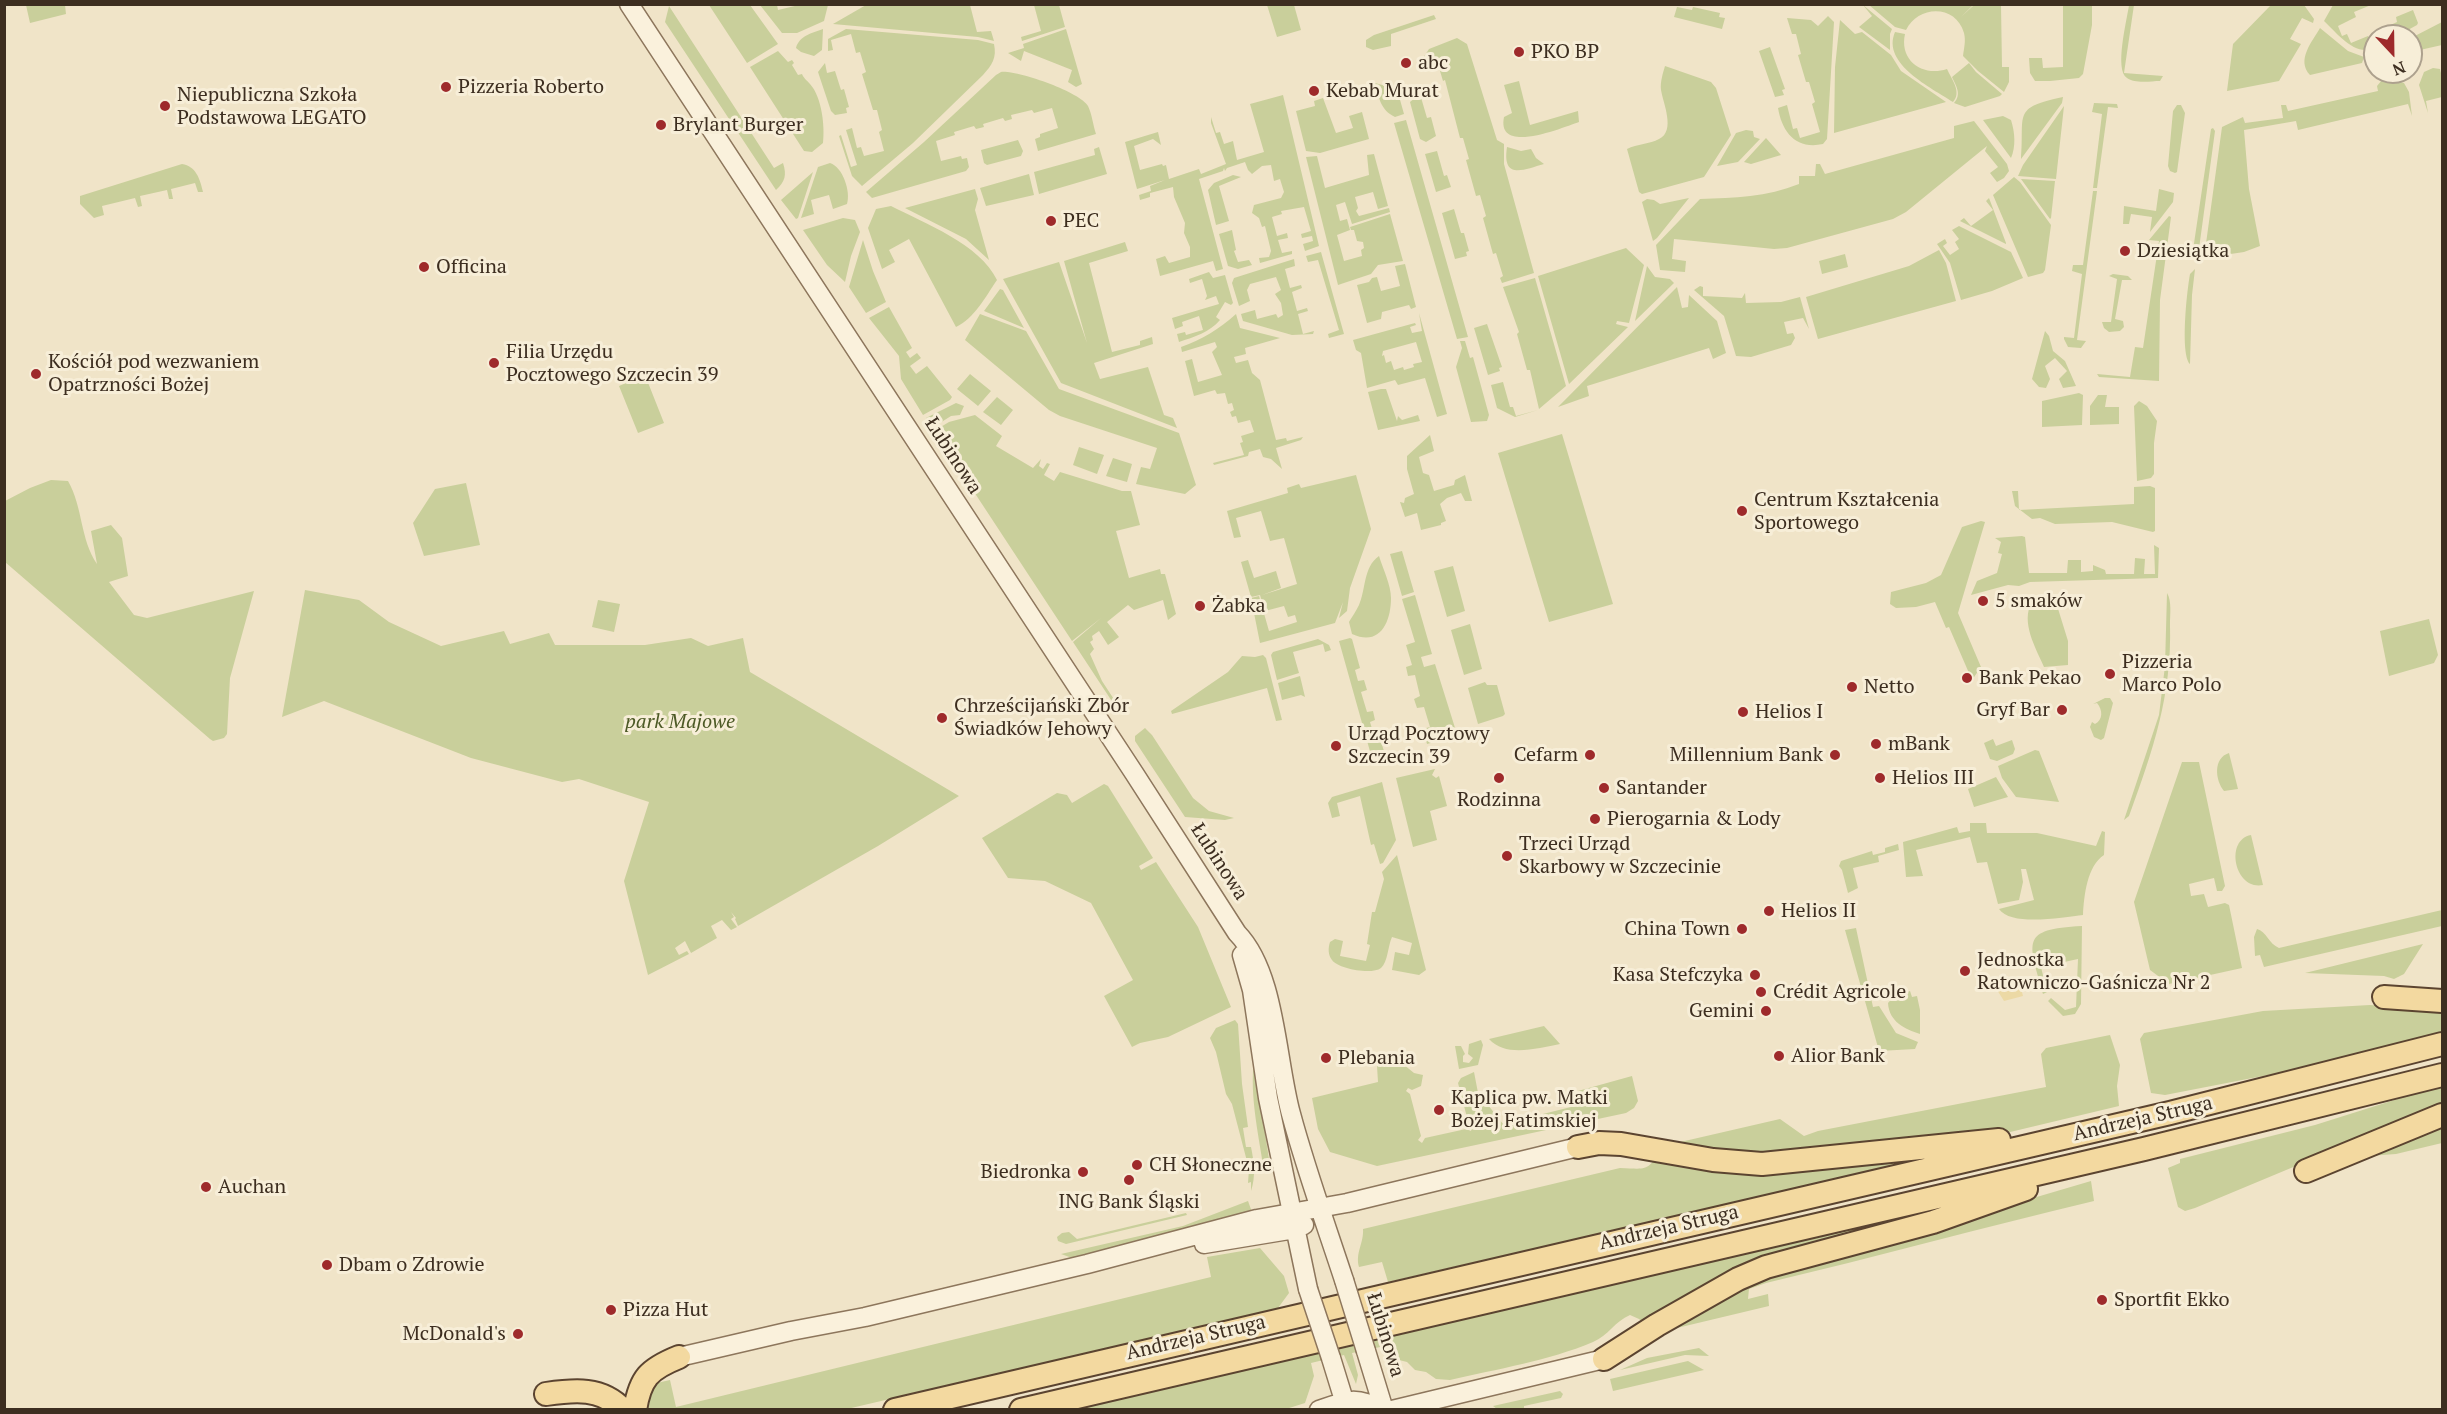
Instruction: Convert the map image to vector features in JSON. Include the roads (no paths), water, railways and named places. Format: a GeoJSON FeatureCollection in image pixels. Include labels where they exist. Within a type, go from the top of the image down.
{"type":"FeatureCollection","features":[{"type":"Feature","properties":{"kind":"main road"},"geometry":{"type":"LineString","coordinates":[[2384,997],[2442,1001]]}},
{"type":"Feature","properties":{"kind":"main road","name":"Andrzeja Struga"},"geometry":{"type":"LineString","coordinates":[[895,1410],[2170,1113],[2442,1044]]}},
{"type":"Feature","properties":{"kind":"main road","name":"Andrzeja Struga"},"geometry":{"type":"LineString","coordinates":[[1021,1410],[2144,1149],[2442,1075]]}},
{"type":"Feature","properties":{"kind":"main road"},"geometry":{"type":"LineString","coordinates":[[1578,1147],[1607,1143],[1734,1163],[1789,1163],[2019,1138],[2170,1113]]}},
{"type":"Feature","properties":{"kind":"main road"},"geometry":{"type":"LineString","coordinates":[[2306,1171],[2442,1115]]}},
{"type":"Feature","properties":{"kind":"main road"},"geometry":{"type":"LineString","coordinates":[[1604,1359],[1666,1320],[1766,1267],[1947,1217],[2144,1149]]}},
{"type":"Feature","properties":{"kind":"main road"},"geometry":{"type":"LineString","coordinates":[[635,1410],[638,1391],[646,1376],[656,1368],[679,1357]]}},
{"type":"Feature","properties":{"kind":"main road"},"geometry":{"type":"LineString","coordinates":[[546,1394],[594,1392],[607,1396],[623,1410]]}},
{"type":"Feature","properties":{"kind":"street","name":"Łubinowa"},"geometry":{"type":"LineString","coordinates":[[629,4],[1184,848],[1237,933],[1253,953],[1268,993],[1291,1112],[1366,1351],[1382,1410]]}},
{"type":"Feature","properties":{"kind":"street","name":"Łubinowa"},"geometry":{"type":"LineString","coordinates":[[1237,933],[1256,1008],[1268,1098],[1308,1289],[1346,1406]]}},
{"type":"Feature","properties":{"kind":"street"},"geometry":{"type":"LineString","coordinates":[[679,1357],[784,1332],[865,1317],[1087,1264],[1293,1221],[1321,1209],[1578,1147]]}},
{"type":"Feature","properties":{"kind":"street"},"geometry":{"type":"LineString","coordinates":[[1392,1410],[1604,1359]]}},
{"type":"Feature","properties":{"kind":"street"},"geometry":{"type":"LineString","coordinates":[[1319,1410],[1364,1401],[1382,1410]]}},
{"type":"Feature","properties":{"kind":"place","name":"PKO BP"},"geometry":{"type":"Point","coordinates":[1519,52]}},
{"type":"Feature","properties":{"kind":"place","name":"abc"},"geometry":{"type":"Point","coordinates":[1406,63]}},
{"type":"Feature","properties":{"kind":"place","name":"Pizzeria Roberto"},"geometry":{"type":"Point","coordinates":[446,87]}},
{"type":"Feature","properties":{"kind":"place","name":"Kebab Murat"},"geometry":{"type":"Point","coordinates":[1314,91]}},
{"type":"Feature","properties":{"kind":"place","name":"Niepubliczna Szkoła Podstawowa LEGATO"},"geometry":{"type":"Point","coordinates":[165,106]}},
{"type":"Feature","properties":{"kind":"place","name":"Brylant Burger"},"geometry":{"type":"Point","coordinates":[661,125]}},
{"type":"Feature","properties":{"kind":"place","name":"PEC"},"geometry":{"type":"Point","coordinates":[1051,221]}},
{"type":"Feature","properties":{"kind":"place","name":"Dziesiątka"},"geometry":{"type":"Point","coordinates":[2125,251]}},
{"type":"Feature","properties":{"kind":"place","name":"Officina"},"geometry":{"type":"Point","coordinates":[424,267]}},
{"type":"Feature","properties":{"kind":"place","name":"Filia Urzędu Pocztowego Szczecin 39"},"geometry":{"type":"Point","coordinates":[494,363]}},
{"type":"Feature","properties":{"kind":"place","name":"Kościół pod wezwaniem Opatrzności Bożej"},"geometry":{"type":"Point","coordinates":[36,374]}},
{"type":"Feature","properties":{"kind":"place","name":"Centrum Kształcenia Sportowego"},"geometry":{"type":"Point","coordinates":[1742,511]}},
{"type":"Feature","properties":{"kind":"place","name":"5 smaków"},"geometry":{"type":"Point","coordinates":[1983,601]}},
{"type":"Feature","properties":{"kind":"place","name":"Żabka"},"geometry":{"type":"Point","coordinates":[1200,606]}},
{"type":"Feature","properties":{"kind":"place","name":"Pizzeria Marco Polo"},"geometry":{"type":"Point","coordinates":[2110,674]}},
{"type":"Feature","properties":{"kind":"place","name":"Bank Pekao"},"geometry":{"type":"Point","coordinates":[1967,678]}},
{"type":"Feature","properties":{"kind":"place","name":"Netto"},"geometry":{"type":"Point","coordinates":[1852,687]}},
{"type":"Feature","properties":{"kind":"place","name":"Gryf Bar"},"geometry":{"type":"Point","coordinates":[2062,710]}},
{"type":"Feature","properties":{"kind":"place","name":"Helios I"},"geometry":{"type":"Point","coordinates":[1743,712]}},
{"type":"Feature","properties":{"kind":"place","name":"Chrześcijański Zbór Świadków Jehowy"},"geometry":{"type":"Point","coordinates":[942,718]}},
{"type":"Feature","properties":{"kind":"place","name":"mBank"},"geometry":{"type":"Point","coordinates":[1876,744]}},
{"type":"Feature","properties":{"kind":"place","name":"Urząd Pocztowy Szczecin 39"},"geometry":{"type":"Point","coordinates":[1336,746]}},
{"type":"Feature","properties":{"kind":"place","name":"Cefarm"},"geometry":{"type":"Point","coordinates":[1590,755]}},
{"type":"Feature","properties":{"kind":"place","name":"Millennium Bank"},"geometry":{"type":"Point","coordinates":[1835,755]}},
{"type":"Feature","properties":{"kind":"place","name":"Rodzinna"},"geometry":{"type":"Point","coordinates":[1499,778]}},
{"type":"Feature","properties":{"kind":"place","name":"Helios III"},"geometry":{"type":"Point","coordinates":[1880,778]}},
{"type":"Feature","properties":{"kind":"place","name":"Santander"},"geometry":{"type":"Point","coordinates":[1604,788]}},
{"type":"Feature","properties":{"kind":"place","name":"Pierogarnia & Lody"},"geometry":{"type":"Point","coordinates":[1595,819]}},
{"type":"Feature","properties":{"kind":"place","name":"Trzeci Urząd Skarbowy w Szczecinie"},"geometry":{"type":"Point","coordinates":[1507,856]}},
{"type":"Feature","properties":{"kind":"place","name":"Helios II"},"geometry":{"type":"Point","coordinates":[1769,911]}},
{"type":"Feature","properties":{"kind":"place","name":"China Town"},"geometry":{"type":"Point","coordinates":[1742,929]}},
{"type":"Feature","properties":{"kind":"place","name":"Jednostka Ratowniczo-Gaśnicza Nr 2"},"geometry":{"type":"Point","coordinates":[1965,971]}},
{"type":"Feature","properties":{"kind":"place","name":"Kasa Stefczyka"},"geometry":{"type":"Point","coordinates":[1755,975]}},
{"type":"Feature","properties":{"kind":"place","name":"Crédit Agricole"},"geometry":{"type":"Point","coordinates":[1761,992]}},
{"type":"Feature","properties":{"kind":"place","name":"Gemini"},"geometry":{"type":"Point","coordinates":[1766,1011]}},
{"type":"Feature","properties":{"kind":"place","name":"Alior Bank"},"geometry":{"type":"Point","coordinates":[1779,1056]}},
{"type":"Feature","properties":{"kind":"place","name":"Plebania"},"geometry":{"type":"Point","coordinates":[1326,1058]}},
{"type":"Feature","properties":{"kind":"place","name":"Kaplica pw. Matki Bożej Fatimskiej"},"geometry":{"type":"Point","coordinates":[1439,1110]}},
{"type":"Feature","properties":{"kind":"place","name":"CH Słoneczne"},"geometry":{"type":"Point","coordinates":[1137,1165]}},
{"type":"Feature","properties":{"kind":"place","name":"Biedronka"},"geometry":{"type":"Point","coordinates":[1083,1172]}},
{"type":"Feature","properties":{"kind":"place","name":"ING Bank Śląski"},"geometry":{"type":"Point","coordinates":[1129,1180]}},
{"type":"Feature","properties":{"kind":"place","name":"Auchan"},"geometry":{"type":"Point","coordinates":[206,1187]}},
{"type":"Feature","properties":{"kind":"place","name":"Dbam o Zdrowie"},"geometry":{"type":"Point","coordinates":[327,1265]}},
{"type":"Feature","properties":{"kind":"place","name":"Sportfit Ekko"},"geometry":{"type":"Point","coordinates":[2102,1300]}},
{"type":"Feature","properties":{"kind":"place","name":"Pizza Hut"},"geometry":{"type":"Point","coordinates":[611,1310]}},
{"type":"Feature","properties":{"kind":"place","name":"McDonald's"},"geometry":{"type":"Point","coordinates":[518,1334]}},
{"type":"Feature","properties":{"kind":"park label","name":"park Majowe"},"geometry":{"type":"Point","coordinates":[680,722]}}]}
